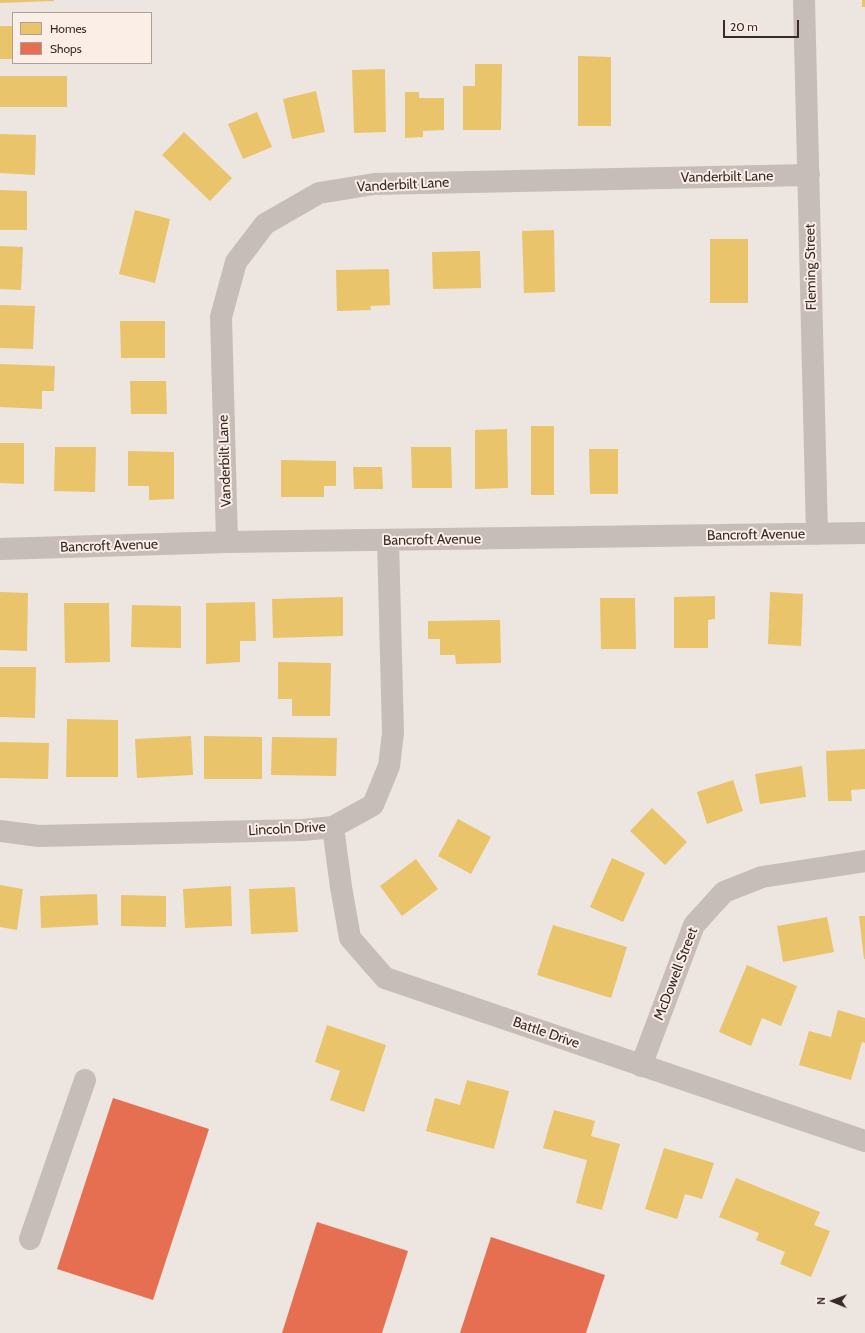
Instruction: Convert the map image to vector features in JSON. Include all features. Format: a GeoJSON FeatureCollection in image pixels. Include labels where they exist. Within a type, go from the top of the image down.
{"type":"FeatureCollection","features":[{"type":"Feature","properties":{"kind":"street","name":"Fleming Street"},"geometry":{"type":"LineString","coordinates":[[804,0],[817,534]]}},
{"type":"Feature","properties":{"kind":"street","name":"Vanderbilt Lane"},"geometry":{"type":"LineString","coordinates":[[227,542],[221,317],[236,262],[265,224],[319,193],[374,184],[809,176]]}},
{"type":"Feature","properties":{"kind":"street","name":"Bancroft Avenue"},"geometry":{"type":"LineString","coordinates":[[0,549],[227,542],[388,541],[865,533]]}},
{"type":"Feature","properties":{"kind":"street","name":"Lincoln Drive"},"geometry":{"type":"LineString","coordinates":[[0,832],[39,836],[303,830],[333,827],[372,805],[389,766],[393,733],[388,541]]}},
{"type":"Feature","properties":{"kind":"street","name":"Battle Drive"},"geometry":{"type":"LineString","coordinates":[[333,827],[350,938],[386,978],[865,1141]]}},
{"type":"Feature","properties":{"kind":"street","name":"McDowell Street"},"geometry":{"type":"LineString","coordinates":[[641,1066],[694,925],[724,892],[762,877],[865,861]]}},
{"type":"Feature","properties":{"kind":"street"},"geometry":{"type":"LineString","coordinates":[[30,1239],[85,1080]]}},
{"type":"Feature","properties":{"kind":"building: Homes"},"geometry":{"type":"Polygon","coordinates":[[[0,0],[54,0],[54,1],[0,3],[0,0]]]}},
{"type":"Feature","properties":{"kind":"building: Homes"},"geometry":{"type":"Polygon","coordinates":[[[862,0],[865,0],[865,7],[862,7],[862,0]]]}},
{"type":"Feature","properties":{"kind":"building: Homes"},"geometry":{"type":"Polygon","coordinates":[[[0,26],[12,26],[12,59],[0,59],[0,26]]]}},
{"type":"Feature","properties":{"kind":"building: Homes"},"geometry":{"type":"Polygon","coordinates":[[[578,56],[611,57],[611,126],[578,126],[578,56]]]}},
{"type":"Feature","properties":{"kind":"building: Homes"},"geometry":{"type":"Polygon","coordinates":[[[475,64],[502,64],[501,130],[463,130],[463,86],[475,86],[475,64]]]}},
{"type":"Feature","properties":{"kind":"building: Homes"},"geometry":{"type":"Polygon","coordinates":[[[385,69],[386,132],[354,133],[352,70],[385,69]]]}},
{"type":"Feature","properties":{"kind":"building: Homes"},"geometry":{"type":"Polygon","coordinates":[[[0,76],[67,76],[67,107],[0,107],[0,76]]]}},
{"type":"Feature","properties":{"kind":"building: Homes"},"geometry":{"type":"Polygon","coordinates":[[[316,91],[325,132],[292,139],[283,99],[316,91]]]}},
{"type":"Feature","properties":{"kind":"building: Homes"},"geometry":{"type":"Polygon","coordinates":[[[405,92],[419,92],[419,98],[444,98],[444,130],[423,131],[423,137],[405,138],[405,92]]]}},
{"type":"Feature","properties":{"kind":"building: Homes"},"geometry":{"type":"Polygon","coordinates":[[[257,112],[272,147],[243,159],[228,124],[257,112]]]}},
{"type":"Feature","properties":{"kind":"building: Homes"},"geometry":{"type":"Polygon","coordinates":[[[184,132],[232,178],[210,201],[162,155],[184,132]]]}},
{"type":"Feature","properties":{"kind":"building: Homes"},"geometry":{"type":"Polygon","coordinates":[[[0,134],[36,135],[35,175],[0,173],[0,134]]]}},
{"type":"Feature","properties":{"kind":"building: Homes"},"geometry":{"type":"Polygon","coordinates":[[[0,190],[27,191],[27,230],[0,230],[0,190]]]}},
{"type":"Feature","properties":{"kind":"building: Homes"},"geometry":{"type":"Polygon","coordinates":[[[135,210],[170,219],[155,283],[119,274],[135,210]]]}},
{"type":"Feature","properties":{"kind":"building: Homes"},"geometry":{"type":"Polygon","coordinates":[[[554,230],[555,292],[524,293],[522,231],[554,230]]]}},
{"type":"Feature","properties":{"kind":"building: Homes"},"geometry":{"type":"Polygon","coordinates":[[[710,239],[748,239],[748,303],[710,303],[710,239]]]}},
{"type":"Feature","properties":{"kind":"building: Homes"},"geometry":{"type":"Polygon","coordinates":[[[0,246],[23,247],[21,290],[0,289],[0,246]]]}},
{"type":"Feature","properties":{"kind":"building: Homes"},"geometry":{"type":"Polygon","coordinates":[[[480,251],[481,288],[433,289],[432,252],[480,251]]]}},
{"type":"Feature","properties":{"kind":"building: Homes"},"geometry":{"type":"Polygon","coordinates":[[[389,269],[390,305],[370,306],[371,310],[337,311],[336,270],[389,269]]]}},
{"type":"Feature","properties":{"kind":"building: Homes"},"geometry":{"type":"Polygon","coordinates":[[[0,305],[35,306],[33,349],[0,348],[0,305]]]}},
{"type":"Feature","properties":{"kind":"building: Homes"},"geometry":{"type":"Polygon","coordinates":[[[120,321],[165,321],[165,358],[121,358],[120,321]]]}},
{"type":"Feature","properties":{"kind":"building: Homes"},"geometry":{"type":"Polygon","coordinates":[[[0,364],[55,366],[54,391],[42,391],[42,409],[0,407],[0,364]]]}},
{"type":"Feature","properties":{"kind":"building: Homes"},"geometry":{"type":"Polygon","coordinates":[[[130,381],[166,381],[167,414],[131,414],[130,381]]]}},
{"type":"Feature","properties":{"kind":"building: Homes"},"geometry":{"type":"Polygon","coordinates":[[[531,426],[554,426],[554,495],[531,495],[531,426]]]}},
{"type":"Feature","properties":{"kind":"building: Homes"},"geometry":{"type":"Polygon","coordinates":[[[507,429],[508,488],[475,489],[475,430],[507,429]]]}},
{"type":"Feature","properties":{"kind":"building: Homes"},"geometry":{"type":"Polygon","coordinates":[[[0,443],[24,443],[24,484],[0,483],[0,443]]]}},
{"type":"Feature","properties":{"kind":"building: Homes"},"geometry":{"type":"Polygon","coordinates":[[[55,447],[96,447],[95,492],[54,491],[55,447]]]}},
{"type":"Feature","properties":{"kind":"building: Homes"},"geometry":{"type":"Polygon","coordinates":[[[411,447],[451,447],[452,488],[412,488],[411,447]]]}},
{"type":"Feature","properties":{"kind":"building: Homes"},"geometry":{"type":"Polygon","coordinates":[[[589,449],[618,449],[618,494],[590,494],[589,449]]]}},
{"type":"Feature","properties":{"kind":"building: Homes"},"geometry":{"type":"Polygon","coordinates":[[[128,451],[174,452],[174,499],[149,500],[149,486],[128,486],[128,451]]]}},
{"type":"Feature","properties":{"kind":"building: Homes"},"geometry":{"type":"Polygon","coordinates":[[[281,460],[336,461],[336,486],[324,486],[324,497],[281,497],[281,460]]]}},
{"type":"Feature","properties":{"kind":"building: Homes"},"geometry":{"type":"Polygon","coordinates":[[[353,467],[382,467],[383,489],[354,489],[353,467]]]}},
{"type":"Feature","properties":{"kind":"building: Homes"},"geometry":{"type":"Polygon","coordinates":[[[0,592],[28,593],[27,651],[0,650],[0,592]]]}},
{"type":"Feature","properties":{"kind":"building: Homes"},"geometry":{"type":"Polygon","coordinates":[[[770,592],[803,594],[801,646],[768,644],[770,592]]]}},
{"type":"Feature","properties":{"kind":"building: Homes"},"geometry":{"type":"Polygon","coordinates":[[[715,596],[715,619],[708,620],[708,648],[674,648],[674,597],[715,596]]]}},
{"type":"Feature","properties":{"kind":"building: Homes"},"geometry":{"type":"Polygon","coordinates":[[[343,597],[343,636],[273,638],[272,599],[343,597]]]}},
{"type":"Feature","properties":{"kind":"building: Homes"},"geometry":{"type":"Polygon","coordinates":[[[600,598],[635,598],[636,649],[601,649],[600,598]]]}},
{"type":"Feature","properties":{"kind":"building: Homes"},"geometry":{"type":"Polygon","coordinates":[[[255,602],[256,641],[240,641],[240,662],[206,664],[206,603],[255,602]]]}},
{"type":"Feature","properties":{"kind":"building: Homes"},"geometry":{"type":"Polygon","coordinates":[[[64,603],[109,603],[110,662],[65,663],[64,603]]]}},
{"type":"Feature","properties":{"kind":"building: Homes"},"geometry":{"type":"Polygon","coordinates":[[[132,605],[181,606],[181,648],[131,647],[132,605]]]}},
{"type":"Feature","properties":{"kind":"building: Homes"},"geometry":{"type":"Polygon","coordinates":[[[500,620],[501,663],[456,664],[455,655],[440,655],[440,639],[428,639],[428,621],[500,620]]]}},
{"type":"Feature","properties":{"kind":"building: Homes"},"geometry":{"type":"Polygon","coordinates":[[[278,662],[331,663],[330,716],[292,716],[292,699],[278,699],[278,662]]]}},
{"type":"Feature","properties":{"kind":"building: Homes"},"geometry":{"type":"Polygon","coordinates":[[[0,667],[36,667],[35,718],[0,717],[0,667]]]}},
{"type":"Feature","properties":{"kind":"building: Homes"},"geometry":{"type":"Polygon","coordinates":[[[67,719],[118,720],[118,777],[66,777],[67,719]]]}},
{"type":"Feature","properties":{"kind":"building: Homes"},"geometry":{"type":"Polygon","coordinates":[[[191,736],[193,775],[137,778],[135,739],[191,736]]]}},
{"type":"Feature","properties":{"kind":"building: Homes"},"geometry":{"type":"Polygon","coordinates":[[[204,736],[262,737],[262,779],[204,779],[204,736]]]}},
{"type":"Feature","properties":{"kind":"building: Homes"},"geometry":{"type":"Polygon","coordinates":[[[272,737],[337,738],[336,776],[271,775],[272,737]]]}},
{"type":"Feature","properties":{"kind":"building: Homes"},"geometry":{"type":"Polygon","coordinates":[[[0,742],[49,743],[48,779],[0,778],[0,742]]]}},
{"type":"Feature","properties":{"kind":"building: Homes"},"geometry":{"type":"Polygon","coordinates":[[[865,749],[865,789],[851,790],[852,801],[828,801],[826,751],[865,749]]]}},
{"type":"Feature","properties":{"kind":"building: Homes"},"geometry":{"type":"Polygon","coordinates":[[[802,766],[806,797],[760,804],[755,774],[802,766]]]}},
{"type":"Feature","properties":{"kind":"building: Homes"},"geometry":{"type":"Polygon","coordinates":[[[733,780],[743,811],[707,824],[697,792],[733,780]]]}},
{"type":"Feature","properties":{"kind":"building: Homes"},"geometry":{"type":"Polygon","coordinates":[[[652,808],[687,842],[665,865],[630,831],[652,808]]]}},
{"type":"Feature","properties":{"kind":"building: Homes"},"geometry":{"type":"Polygon","coordinates":[[[458,819],[491,837],[471,874],[438,856],[458,819]]]}},
{"type":"Feature","properties":{"kind":"building: Homes"},"geometry":{"type":"Polygon","coordinates":[[[612,858],[645,873],[623,922],[590,907],[612,858]]]}},
{"type":"Feature","properties":{"kind":"building: Homes"},"geometry":{"type":"Polygon","coordinates":[[[416,859],[438,889],[402,916],[380,886],[416,859]]]}},
{"type":"Feature","properties":{"kind":"building: Homes"},"geometry":{"type":"Polygon","coordinates":[[[0,885],[23,889],[17,930],[0,927],[0,885]]]}},
{"type":"Feature","properties":{"kind":"building: Homes"},"geometry":{"type":"Polygon","coordinates":[[[231,886],[232,926],[185,928],[183,889],[231,886]]]}},
{"type":"Feature","properties":{"kind":"building: Homes"},"geometry":{"type":"Polygon","coordinates":[[[295,887],[298,932],[251,934],[249,889],[295,887]]]}},
{"type":"Feature","properties":{"kind":"building: Homes"},"geometry":{"type":"Polygon","coordinates":[[[97,894],[98,925],[41,928],[40,896],[97,894]]]}},
{"type":"Feature","properties":{"kind":"building: Homes"},"geometry":{"type":"Polygon","coordinates":[[[121,895],[166,896],[166,927],[121,926],[121,895]]]}},
{"type":"Feature","properties":{"kind":"building: Homes"},"geometry":{"type":"Polygon","coordinates":[[[859,916],[865,916],[865,959],[864,959],[859,916]]]}},
{"type":"Feature","properties":{"kind":"building: Homes"},"geometry":{"type":"Polygon","coordinates":[[[827,917],[834,952],[783,962],[777,926],[827,917]]]}},
{"type":"Feature","properties":{"kind":"building: Homes"},"geometry":{"type":"Polygon","coordinates":[[[553,925],[627,947],[611,998],[537,975],[553,925]]]}},
{"type":"Feature","properties":{"kind":"building: Homes"},"geometry":{"type":"Polygon","coordinates":[[[747,965],[797,986],[781,1026],[762,1018],[751,1046],[719,1032],[747,965]]]}},
{"type":"Feature","properties":{"kind":"building: Homes"},"geometry":{"type":"Polygon","coordinates":[[[838,1010],[865,1018],[865,1043],[862,1042],[851,1080],[799,1065],[809,1031],[831,1037],[838,1010]]]}},
{"type":"Feature","properties":{"kind":"building: Homes"},"geometry":{"type":"Polygon","coordinates":[[[327,1025],[386,1045],[364,1112],[330,1100],[340,1071],[315,1062],[327,1025]]]}},
{"type":"Feature","properties":{"kind":"building: Homes"},"geometry":{"type":"Polygon","coordinates":[[[467,1080],[509,1091],[494,1149],[426,1131],[435,1098],[460,1105],[467,1080]]]}},
{"type":"Feature","properties":{"kind":"building: Homes"},"geometry":{"type":"Polygon","coordinates":[[[554,1110],[595,1121],[591,1136],[620,1144],[602,1210],[576,1203],[587,1160],[543,1148],[554,1110]]]}},
{"type":"Feature","properties":{"kind":"building: Homes"},"geometry":{"type":"Polygon","coordinates":[[[664,1148],[714,1163],[702,1199],[685,1194],[677,1219],[645,1209],[664,1148]]]}},
{"type":"Feature","properties":{"kind":"building: Homes"},"geometry":{"type":"Polygon","coordinates":[[[736,1178],[820,1212],[814,1225],[830,1231],[811,1277],[780,1264],[785,1252],[756,1240],[759,1233],[719,1217],[736,1178]]]}},
{"type":"Feature","properties":{"kind":"building: Shops"},"geometry":{"type":"Polygon","coordinates":[[[113,1098],[209,1129],[153,1300],[57,1269],[113,1098]]]}},
{"type":"Feature","properties":{"kind":"building: Shops"},"geometry":{"type":"Polygon","coordinates":[[[317,1222],[408,1251],[382,1333],[282,1333],[317,1222]]]}},
{"type":"Feature","properties":{"kind":"building: Shops"},"geometry":{"type":"Polygon","coordinates":[[[491,1237],[605,1275],[586,1333],[460,1333],[491,1237]]]}}]}
